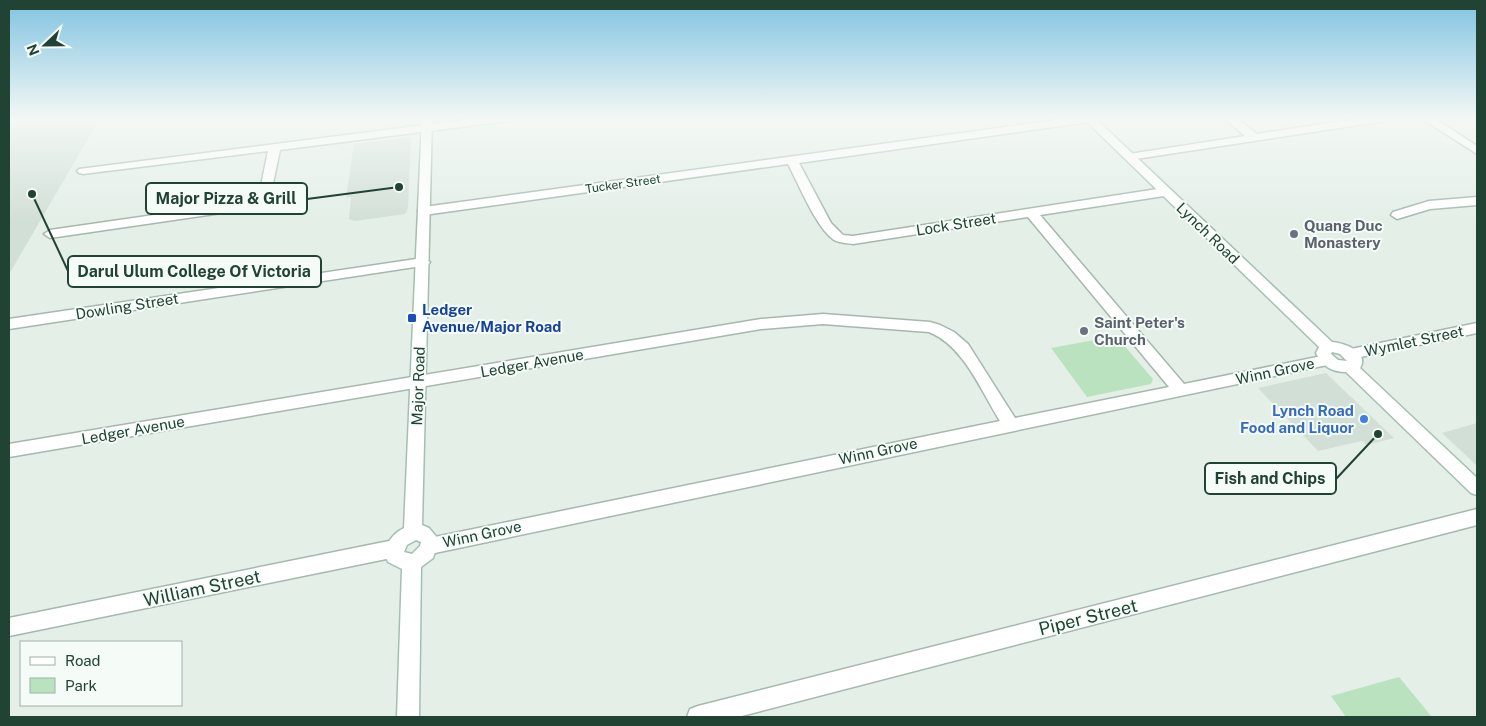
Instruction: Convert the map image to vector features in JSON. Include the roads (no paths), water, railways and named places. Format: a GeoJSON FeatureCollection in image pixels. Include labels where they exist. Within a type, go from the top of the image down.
{"type":"FeatureCollection","features":[{"type":"Feature","properties":{"kind":"street"},"geometry":{"type":"LineString","coordinates":[[83,171],[236,152]]}},
{"type":"Feature","properties":{"kind":"street"},"geometry":{"type":"LineString","coordinates":[[50,234],[264,203],[274,152]]}},
{"type":"Feature","properties":{"kind":"street","name":"Major Road"},"geometry":{"type":"LineString","coordinates":[[413,533],[426,152]]}},
{"type":"Feature","properties":{"kind":"street","name":"Tucker Street"},"geometry":{"type":"LineString","coordinates":[[424,211],[856,152]]}},
{"type":"Feature","properties":{"kind":"street","name":"Lynch Road"},"geometry":{"type":"LineString","coordinates":[[1123,152],[1328,354]]}},
{"type":"Feature","properties":{"kind":"street"},"geometry":{"type":"LineString","coordinates":[[1129,157],[1163,152]]}},
{"type":"Feature","properties":{"kind":"street","name":"Lock Street"},"geometry":{"type":"LineString","coordinates":[[792,161],[826,225],[839,238],[853,240],[1164,192]]}},
{"type":"Feature","properties":{"kind":"street"},"geometry":{"type":"LineString","coordinates":[[1397,214],[1428,204],[1477,201]]}},
{"type":"Feature","properties":{"kind":"street"},"geometry":{"type":"LineString","coordinates":[[1032,213],[1180,390]]}},
{"type":"Feature","properties":{"kind":"street","name":"Dowling Street"},"geometry":{"type":"LineString","coordinates":[[9,324],[423,262]]}},
{"type":"Feature","properties":{"kind":"street","name":"Ledger Avenue"},"geometry":{"type":"LineString","coordinates":[[9,451],[761,324],[837,320],[930,327],[943,331],[955,338],[1010,424]]}},
{"type":"Feature","properties":{"kind":"street","name":"Wymlet Street"},"geometry":{"type":"LineString","coordinates":[[1350,361],[1477,328]]}},
{"type":"Feature","properties":{"kind":"street"},"geometry":{"type":"LineString","coordinates":[[1328,354],[1337,366],[1350,361],[1477,488]]}},
{"type":"Feature","properties":{"kind":"street","name":"Winn Grove"},"geometry":{"type":"LineString","coordinates":[[430,546],[1180,390],[1328,354]]}},
{"type":"Feature","properties":{"kind":"street","name":"Piper Street"},"geometry":{"type":"LineString","coordinates":[[698,717],[1477,517]]}},
{"type":"Feature","properties":{"kind":"street"},"geometry":{"type":"LineString","coordinates":[[413,533],[423,533],[427,536],[430,546],[426,554],[412,562],[399,560],[395,556],[395,550],[400,540],[413,533]]}},
{"type":"Feature","properties":{"kind":"street","name":"William Street"},"geometry":{"type":"LineString","coordinates":[[9,627],[395,550]]}},
{"type":"Feature","properties":{"kind":"street"},"geometry":{"type":"LineString","coordinates":[[408,717],[412,562]]}},
{"type":"Feature","properties":{"kind":"place","name":"Major Pizza & Grill"},"geometry":{"type":"Point","coordinates":[399,187]}},
{"type":"Feature","properties":{"kind":"place","name":"Darul Ulum College Of Victoria"},"geometry":{"type":"Point","coordinates":[32,194]}},
{"type":"Feature","properties":{"kind":"place","name":"Quang Duc Monastery"},"geometry":{"type":"Point","coordinates":[1294,234]}},
{"type":"Feature","properties":{"kind":"place","name":"Ledger Avenue/Major Road"},"geometry":{"type":"Point","coordinates":[412,318]}},
{"type":"Feature","properties":{"kind":"place","name":"Saint Peter's Church"},"geometry":{"type":"Point","coordinates":[1084,331]}},
{"type":"Feature","properties":{"kind":"place","name":"Lynch Road Food and Liquor"},"geometry":{"type":"Point","coordinates":[1364,419]}},
{"type":"Feature","properties":{"kind":"place","name":"Fish and Chips"},"geometry":{"type":"Point","coordinates":[1378,434]}}]}
